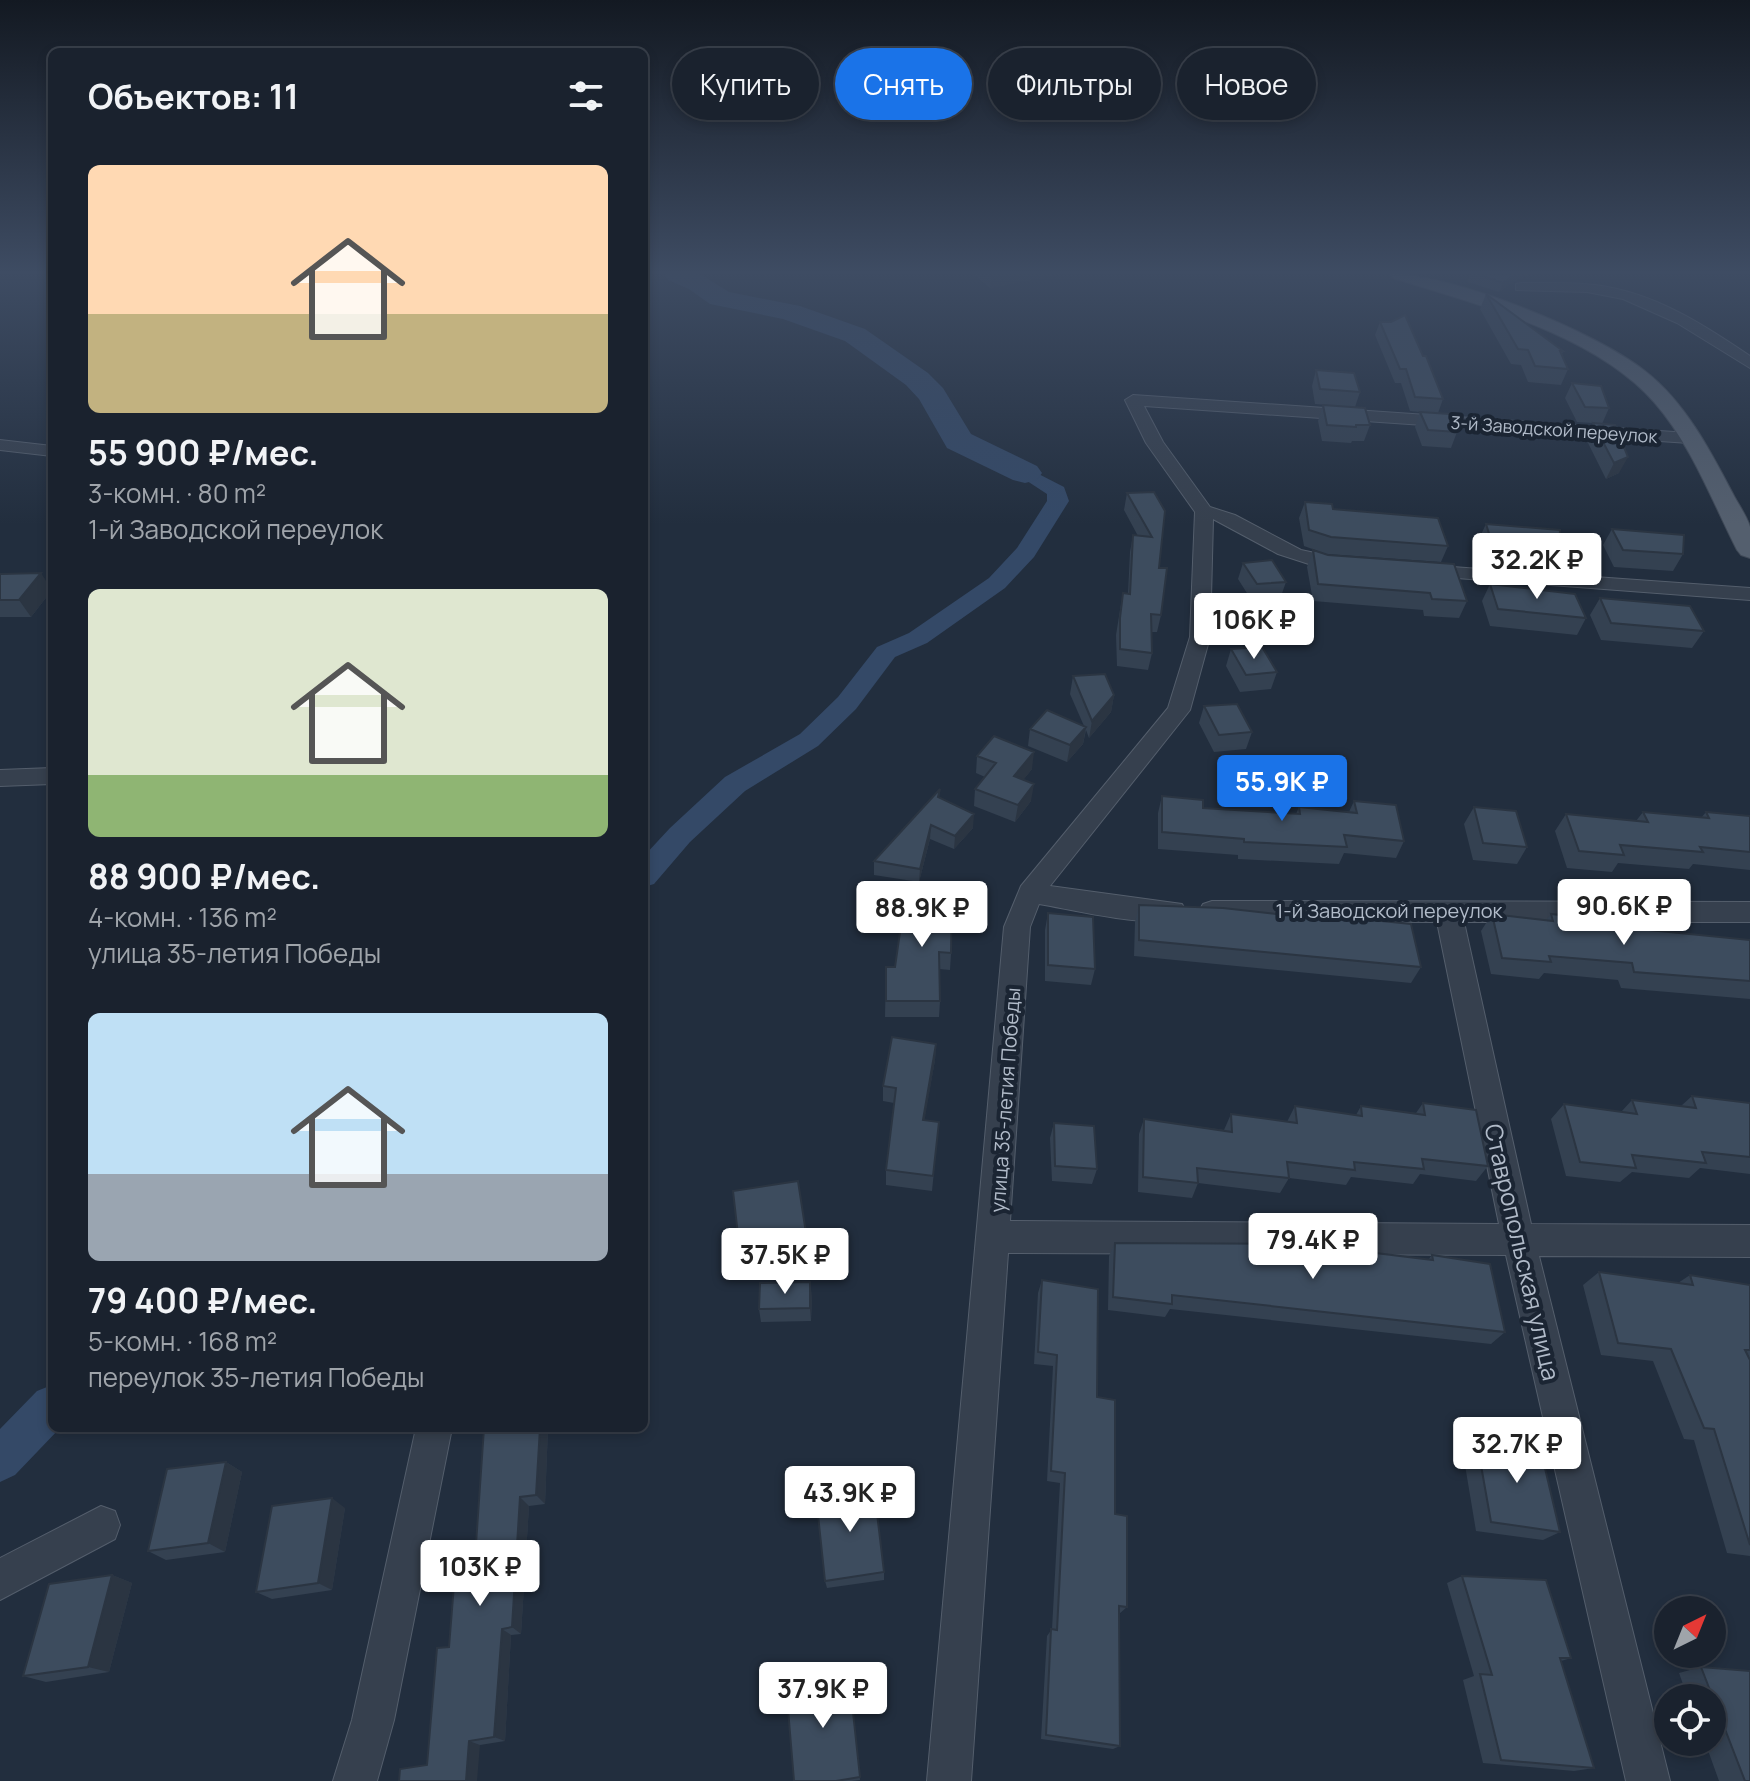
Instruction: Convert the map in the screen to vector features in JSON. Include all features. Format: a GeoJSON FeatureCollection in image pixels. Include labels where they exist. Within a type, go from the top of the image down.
{"type":"FeatureCollection","features":[{"type":"Feature","properties":{"kind":"main road"},"geometry":{"type":"LineString","coordinates":[[1612,357],[1662,397],[1689,438],[1750,550]]}},
{"type":"Feature","properties":{"kind":"street","name":"3-й Заводской переулок"},"geometry":{"type":"LineString","coordinates":[[1204,512],[1155,443],[1133,400],[1689,438]]}},
{"type":"Feature","properties":{"kind":"street"},"geometry":{"type":"LineString","coordinates":[[0,445],[48,451]]}},
{"type":"Feature","properties":{"kind":"street"},"geometry":{"type":"LineString","coordinates":[[1204,512],[1216,513],[1271,544],[1322,563],[1370,567]]}},
{"type":"Feature","properties":{"kind":"street","name":"улица 35-летия Победы"},"geometry":{"type":"LineString","coordinates":[[949,1781],[995,1237],[1017,927],[1030,893],[1179,710],[1200,637],[1204,512]]}},
{"type":"Feature","properties":{"kind":"street"},"geometry":{"type":"LineString","coordinates":[[1402,569],[1750,594]]}},
{"type":"Feature","properties":{"kind":"street"},"geometry":{"type":"LineString","coordinates":[[0,778],[48,776]]}},
{"type":"Feature","properties":{"kind":"street","name":"1-й Заводской переулок"},"geometry":{"type":"LineString","coordinates":[[1030,893],[1150,911],[1750,912]]}},
{"type":"Feature","properties":{"kind":"street","name":"Ставропольская улица"},"geometry":{"type":"LineString","coordinates":[[1448,910],[1518,1238],[1648,1781]]}},
{"type":"Feature","properties":{"kind":"street"},"geometry":{"type":"LineString","coordinates":[[995,1237],[1750,1241]]}},
{"type":"Feature","properties":{"kind":"street"},"geometry":{"type":"LineString","coordinates":[[355,1781],[373,1720],[433,1432]]}},
{"type":"Feature","properties":{"kind":"street"},"geometry":{"type":"LineString","coordinates":[[0,1580],[101,1525]]}},
{"type":"Feature","properties":{"kind":"building"},"geometry":{"type":"Polygon","coordinates":[[[1395,357],[1426,357],[1443,399],[1415,397],[1406,369],[1400,369],[1395,357]]]}},
{"type":"Feature","properties":{"kind":"building"},"geometry":{"type":"Polygon","coordinates":[[[1531,357],[1563,357],[1568,369],[1535,366],[1531,357]]]}},
{"type":"Feature","properties":{"kind":"building"},"geometry":{"type":"Polygon","coordinates":[[[1316,370],[1354,373],[1360,392],[1320,389],[1316,370]]]}},
{"type":"Feature","properties":{"kind":"building"},"geometry":{"type":"Polygon","coordinates":[[[1572,383],[1601,386],[1609,408],[1585,407],[1572,383]]]}},
{"type":"Feature","properties":{"kind":"building"},"geometry":{"type":"Polygon","coordinates":[[[1323,405],[1365,408],[1370,425],[1327,425],[1323,405]]]}},
{"type":"Feature","properties":{"kind":"building"},"geometry":{"type":"Polygon","coordinates":[[[1420,412],[1450,414],[1457,432],[1428,430],[1420,412]]]}},
{"type":"Feature","properties":{"kind":"building"},"geometry":{"type":"Polygon","coordinates":[[[1593,423],[1615,425],[1628,457],[1614,463],[1593,423]]]}},
{"type":"Feature","properties":{"kind":"building"},"geometry":{"type":"Polygon","coordinates":[[[1154,492],[1165,511],[1159,568],[1167,568],[1161,615],[1151,614],[1152,653],[1120,649],[1120,618],[1123,593],[1130,594],[1133,535],[1152,537],[1127,493],[1154,492]]]}},
{"type":"Feature","properties":{"kind":"building"},"geometry":{"type":"Polygon","coordinates":[[[1305,502],[1332,504],[1333,509],[1438,518],[1448,546],[1331,537],[1309,530],[1305,502]]]}},
{"type":"Feature","properties":{"kind":"building"},"geometry":{"type":"Polygon","coordinates":[[[1486,524],[1560,530],[1559,550],[1493,546],[1486,524]]]}},
{"type":"Feature","properties":{"kind":"building"},"geometry":{"type":"Polygon","coordinates":[[[1612,529],[1684,535],[1683,554],[1623,550],[1612,529]]]}},
{"type":"Feature","properties":{"kind":"building"},"geometry":{"type":"Polygon","coordinates":[[[1313,550],[1328,555],[1454,564],[1467,601],[1432,599],[1430,593],[1318,584],[1313,550]]]}},
{"type":"Feature","properties":{"kind":"building"},"geometry":{"type":"Polygon","coordinates":[[[1272,560],[1286,582],[1257,584],[1243,563],[1272,560]]]}},
{"type":"Feature","properties":{"kind":"building"},"geometry":{"type":"Polygon","coordinates":[[[41,573],[19,600],[0,600],[0,574],[41,573]]]}},
{"type":"Feature","properties":{"kind":"building"},"geometry":{"type":"Polygon","coordinates":[[[1490,584],[1575,594],[1586,618],[1498,609],[1490,584]]]}},
{"type":"Feature","properties":{"kind":"building"},"geometry":{"type":"Polygon","coordinates":[[[1600,598],[1690,606],[1704,631],[1611,623],[1600,598]]]}},
{"type":"Feature","properties":{"kind":"building"},"geometry":{"type":"Polygon","coordinates":[[[1262,647],[1277,672],[1246,675],[1231,649],[1262,647]]]}},
{"type":"Feature","properties":{"kind":"building"},"geometry":{"type":"Polygon","coordinates":[[[1105,674],[1114,695],[1092,721],[1073,676],[1105,674]]]}},
{"type":"Feature","properties":{"kind":"building"},"geometry":{"type":"Polygon","coordinates":[[[1237,704],[1252,732],[1219,735],[1204,706],[1237,704]]]}},
{"type":"Feature","properties":{"kind":"building"},"geometry":{"type":"Polygon","coordinates":[[[1047,710],[1086,727],[1070,745],[1030,729],[1047,710]]]}},
{"type":"Feature","properties":{"kind":"building"},"geometry":{"type":"Polygon","coordinates":[[[994,736],[1034,752],[1014,776],[1034,784],[1018,805],[975,789],[996,763],[977,756],[994,736]]]}},
{"type":"Feature","properties":{"kind":"building"},"geometry":{"type":"Polygon","coordinates":[[[940,789],[938,797],[974,814],[955,836],[931,825],[920,869],[874,861],[940,789]]]}},
{"type":"Feature","properties":{"kind":"building"},"geometry":{"type":"Polygon","coordinates":[[[1162,796],[1203,800],[1203,808],[1300,814],[1299,807],[1357,813],[1354,801],[1396,805],[1404,841],[1344,835],[1347,847],[1244,842],[1244,839],[1162,832],[1162,796]]]}},
{"type":"Feature","properties":{"kind":"building"},"geometry":{"type":"Polygon","coordinates":[[[1474,807],[1516,811],[1527,847],[1483,843],[1474,807]]]}},
{"type":"Feature","properties":{"kind":"building"},"geometry":{"type":"Polygon","coordinates":[[[1643,812],[1709,818],[1706,812],[1750,816],[1750,852],[1700,847],[1703,852],[1620,845],[1624,855],[1579,851],[1566,814],[1648,822],[1643,812]]]}},
{"type":"Feature","properties":{"kind":"building"},"geometry":{"type":"Polygon","coordinates":[[[917,888],[952,890],[951,953],[939,952],[940,1001],[886,1001],[886,967],[895,967],[902,918],[915,919],[917,888]]]}},
{"type":"Feature","properties":{"kind":"building"},"geometry":{"type":"Polygon","coordinates":[[[1139,905],[1223,908],[1285,915],[1284,911],[1411,924],[1421,967],[1139,940],[1139,905]]]}},
{"type":"Feature","properties":{"kind":"building"},"geometry":{"type":"Polygon","coordinates":[[[1048,913],[1093,917],[1095,969],[1048,965],[1048,913]]]}},
{"type":"Feature","properties":{"kind":"building"},"geometry":{"type":"Polygon","coordinates":[[[1492,914],[1553,921],[1551,914],[1597,919],[1599,925],[1750,940],[1750,981],[1634,972],[1632,963],[1549,956],[1551,962],[1502,958],[1492,914]]]}},
{"type":"Feature","properties":{"kind":"building"},"geometry":{"type":"Polygon","coordinates":[[[892,1037],[936,1044],[923,1120],[939,1122],[933,1176],[886,1170],[896,1088],[883,1086],[892,1037]]]}},
{"type":"Feature","properties":{"kind":"building"},"geometry":{"type":"Polygon","coordinates":[[[1692,1096],[1750,1103],[1750,1157],[1702,1152],[1706,1163],[1632,1155],[1636,1168],[1580,1162],[1564,1104],[1637,1114],[1632,1100],[1696,1108],[1692,1096]]]}},
{"type":"Feature","properties":{"kind":"building"},"geometry":{"type":"Polygon","coordinates":[[[1423,1103],[1476,1110],[1488,1166],[1422,1159],[1424,1169],[1354,1162],[1355,1170],[1287,1162],[1289,1178],[1197,1168],[1198,1183],[1143,1177],[1144,1119],[1232,1132],[1231,1114],[1297,1123],[1295,1106],[1362,1116],[1361,1106],[1425,1115],[1423,1103]]]}},
{"type":"Feature","properties":{"kind":"building"},"geometry":{"type":"Polygon","coordinates":[[[1054,1123],[1094,1126],[1097,1169],[1055,1166],[1054,1123]]]}},
{"type":"Feature","properties":{"kind":"building"},"geometry":{"type":"Polygon","coordinates":[[[798,1181],[806,1233],[739,1244],[733,1191],[798,1181]]]}},
{"type":"Feature","properties":{"kind":"building"},"geometry":{"type":"Polygon","coordinates":[[[1115,1243],[1302,1244],[1433,1260],[1432,1255],[1490,1264],[1505,1332],[1172,1295],[1172,1304],[1113,1297],[1115,1243]]]}},
{"type":"Feature","properties":{"kind":"building"},"geometry":{"type":"Polygon","coordinates":[[[1599,1272],[1693,1285],[1690,1275],[1750,1285],[1750,1350],[1745,1350],[1750,1360],[1750,1545],[1714,1429],[1704,1428],[1671,1349],[1618,1343],[1599,1272]]]}},
{"type":"Feature","properties":{"kind":"building"},"geometry":{"type":"Polygon","coordinates":[[[1042,1280],[1098,1289],[1097,1397],[1115,1400],[1115,1514],[1127,1516],[1127,1607],[1119,1606],[1120,1746],[1046,1735],[1051,1629],[1057,1630],[1065,1473],[1051,1471],[1057,1355],[1038,1352],[1042,1280]]]}},
{"type":"Feature","properties":{"kind":"building"},"geometry":{"type":"Polygon","coordinates":[[[810,1282],[810,1308],[759,1309],[760,1283],[810,1282]]]}},
{"type":"Feature","properties":{"kind":"building"},"geometry":{"type":"Polygon","coordinates":[[[484,1432],[540,1432],[536,1495],[520,1497],[512,1627],[502,1629],[494,1737],[469,1741],[466,1781],[399,1781],[400,1769],[427,1765],[437,1648],[449,1647],[457,1547],[476,1544],[484,1432]]]}},
{"type":"Feature","properties":{"kind":"building"},"geometry":{"type":"Polygon","coordinates":[[[1476,1437],[1540,1447],[1560,1532],[1491,1522],[1476,1437]]]}},
{"type":"Feature","properties":{"kind":"building"},"geometry":{"type":"Polygon","coordinates":[[[226,1462],[208,1543],[148,1551],[167,1469],[226,1462]]]}},
{"type":"Feature","properties":{"kind":"building"},"geometry":{"type":"Polygon","coordinates":[[[874,1488],[884,1572],[825,1581],[816,1496],[874,1488]]]}},
{"type":"Feature","properties":{"kind":"building"},"geometry":{"type":"Polygon","coordinates":[[[332,1498],[318,1583],[256,1592],[272,1506],[332,1498]]]}},
{"type":"Feature","properties":{"kind":"building"},"geometry":{"type":"Polygon","coordinates":[[[112,1575],[88,1667],[23,1676],[49,1584],[112,1575]]]}},
{"type":"Feature","properties":{"kind":"building"},"geometry":{"type":"Polygon","coordinates":[[[1462,1576],[1546,1580],[1571,1658],[1560,1658],[1594,1768],[1501,1760],[1480,1674],[1492,1675],[1462,1576]]]}},
{"type":"Feature","properties":{"kind":"building"},"geometry":{"type":"Polygon","coordinates":[[[1701,1668],[1750,1671],[1750,1781],[1745,1781],[1726,1732],[1726,1684],[1708,1684],[1701,1668]]]}},
{"type":"Feature","properties":{"kind":"building"},"geometry":{"type":"Polygon","coordinates":[[[849,1675],[860,1777],[836,1781],[794,1781],[786,1685],[849,1675]]]}},
{"type":"Feature","properties":{"kind":"waterway"},"geometry":{"type":"LineString","coordinates":[[886,357],[917,379],[932,395],[959,441],[1025,473]]}},
{"type":"Feature","properties":{"kind":"waterway"},"geometry":{"type":"LineString","coordinates":[[648,871],[680,835],[735,784],[809,740],[847,703],[886,652],[918,638],[997,583],[1026,552],[1058,501],[1057,491],[1025,473]]}},
{"type":"Feature","properties":{"kind":"waterway"},"geometry":{"type":"LineString","coordinates":[[0,1460],[48,1410]]}}]}
